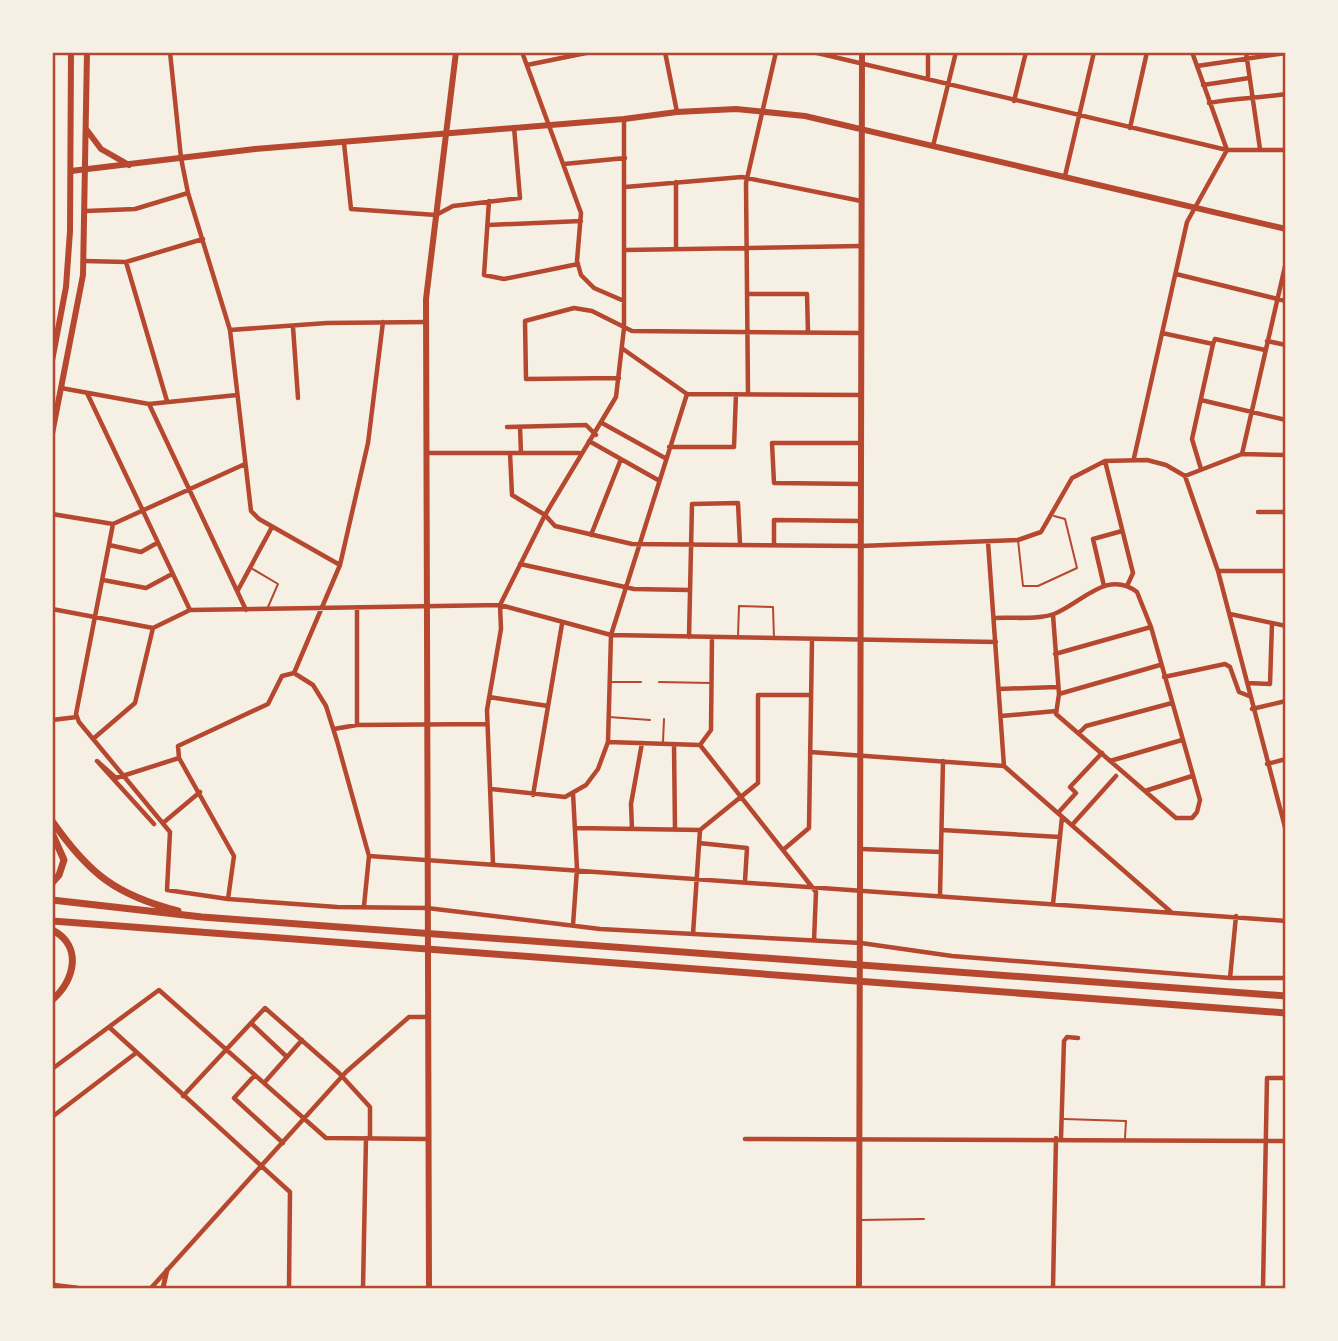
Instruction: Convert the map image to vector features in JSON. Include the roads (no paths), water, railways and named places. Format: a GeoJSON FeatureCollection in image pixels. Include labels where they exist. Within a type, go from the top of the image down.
{"type":"FeatureCollection","features":[{"type":"Feature","properties":{"kind":"highway"},"geometry":{"type":"LineString","coordinates":[[52,821],[83,863],[101,879],[129,896],[202,917]]}},
{"type":"Feature","properties":{"kind":"highway"},"geometry":{"type":"LineString","coordinates":[[52,833],[62,850],[64,860],[59,875],[52,883]]}},
{"type":"Feature","properties":{"kind":"highway"},"geometry":{"type":"LineString","coordinates":[[52,900],[202,917],[406,933],[1286,996]]}},
{"type":"Feature","properties":{"kind":"highway"},"geometry":{"type":"LineString","coordinates":[[52,920],[452,953],[1286,1013]]}},
{"type":"Feature","properties":{"kind":"highway"},"geometry":{"type":"LineString","coordinates":[[52,930],[68,943],[73,964],[69,980],[52,1000]]}},
{"type":"Feature","properties":{"kind":"main road"},"geometry":{"type":"LineString","coordinates":[[52,361],[66,287],[71,171],[71,52]]}},
{"type":"Feature","properties":{"kind":"main road"},"geometry":{"type":"LineString","coordinates":[[52,434],[84,261],[87,52]]}},
{"type":"Feature","properties":{"kind":"main road"},"geometry":{"type":"LineString","coordinates":[[429,1289],[426,322],[429,261],[456,52]]}},
{"type":"Feature","properties":{"kind":"main road"},"geometry":{"type":"LineString","coordinates":[[859,1289],[862,52]]}},
{"type":"Feature","properties":{"kind":"main road"},"geometry":{"type":"LineString","coordinates":[[71,171],[255,149],[624,119],[677,112],[763,110],[805,116],[1286,229]]}},
{"type":"Feature","properties":{"kind":"main road"},"geometry":{"type":"LineString","coordinates":[[71,117],[86,117]]}},
{"type":"Feature","properties":{"kind":"main road"},"geometry":{"type":"LineString","coordinates":[[86,129],[101,149],[129,165]]}},
{"type":"Feature","properties":{"kind":"street"},"geometry":{"type":"LineString","coordinates":[[170,52],[181,158],[188,193],[230,330],[251,510],[272,527],[340,565]]}},
{"type":"Feature","properties":{"kind":"street"},"geometry":{"type":"LineString","coordinates":[[522,52],[581,213],[578,264],[581,275],[594,288],[624,301]]}},
{"type":"Feature","properties":{"kind":"street"},"geometry":{"type":"LineString","coordinates":[[527,65],[591,52]]}},
{"type":"Feature","properties":{"kind":"street"},"geometry":{"type":"LineString","coordinates":[[665,52],[677,112]]}},
{"type":"Feature","properties":{"kind":"street"},"geometry":{"type":"LineString","coordinates":[[748,394],[747,177],[776,52]]}},
{"type":"Feature","properties":{"kind":"street"},"geometry":{"type":"LineString","coordinates":[[813,52],[1227,150],[1286,150]]}},
{"type":"Feature","properties":{"kind":"street"},"geometry":{"type":"LineString","coordinates":[[928,52],[928,79]]}},
{"type":"Feature","properties":{"kind":"street"},"geometry":{"type":"LineString","coordinates":[[933,146],[956,52]]}},
{"type":"Feature","properties":{"kind":"street"},"geometry":{"type":"LineString","coordinates":[[1014,101],[1026,52]]}},
{"type":"Feature","properties":{"kind":"street"},"geometry":{"type":"LineString","coordinates":[[1065,176],[1094,52]]}},
{"type":"Feature","properties":{"kind":"street"},"geometry":{"type":"LineString","coordinates":[[1130,128],[1147,52]]}},
{"type":"Feature","properties":{"kind":"street"},"geometry":{"type":"LineString","coordinates":[[1192,52],[1227,150]]}},
{"type":"Feature","properties":{"kind":"street"},"geometry":{"type":"LineString","coordinates":[[1197,66],[1246,55],[1286,53]]}},
{"type":"Feature","properties":{"kind":"street"},"geometry":{"type":"LineString","coordinates":[[1246,55],[1259,149]]}},
{"type":"Feature","properties":{"kind":"street"},"geometry":{"type":"LineString","coordinates":[[1203,85],[1249,78]]}},
{"type":"Feature","properties":{"kind":"street"},"geometry":{"type":"LineString","coordinates":[[1209,103],[1286,94]]}},
{"type":"Feature","properties":{"kind":"street"},"geometry":{"type":"LineString","coordinates":[[493,864],[487,724],[501,629],[500,605],[544,516],[580,453],[596,435],[616,397],[624,328],[624,119]]}},
{"type":"Feature","properties":{"kind":"street"},"geometry":{"type":"LineString","coordinates":[[344,143],[351,209],[436,215],[453,206],[520,198],[514,127]]}},
{"type":"Feature","properties":{"kind":"street"},"geometry":{"type":"LineString","coordinates":[[1134,458],[1187,222],[1227,150]]}},
{"type":"Feature","properties":{"kind":"street"},"geometry":{"type":"LineString","coordinates":[[564,164],[625,158]]}},
{"type":"Feature","properties":{"kind":"street"},"geometry":{"type":"LineString","coordinates":[[625,187],[747,177],[861,201]]}},
{"type":"Feature","properties":{"kind":"street"},"geometry":{"type":"LineString","coordinates":[[676,183],[676,249]]}},
{"type":"Feature","properties":{"kind":"street"},"geometry":{"type":"LineString","coordinates":[[86,211],[135,209],[188,193]]}},
{"type":"Feature","properties":{"kind":"street"},"geometry":{"type":"LineString","coordinates":[[489,200],[484,275],[504,279],[578,264]]}},
{"type":"Feature","properties":{"kind":"street"},"geometry":{"type":"LineString","coordinates":[[487,225],[581,221]]}},
{"type":"Feature","properties":{"kind":"street"},"geometry":{"type":"LineString","coordinates":[[84,261],[126,262],[203,239]]}},
{"type":"Feature","properties":{"kind":"street"},"geometry":{"type":"LineString","coordinates":[[625,250],[861,246]]}},
{"type":"Feature","properties":{"kind":"street"},"geometry":{"type":"LineString","coordinates":[[126,262],[167,401]]}},
{"type":"Feature","properties":{"kind":"street"},"geometry":{"type":"LineString","coordinates":[[1242,454],[1286,262]]}},
{"type":"Feature","properties":{"kind":"street"},"geometry":{"type":"LineString","coordinates":[[1175,274],[1286,301]]}},
{"type":"Feature","properties":{"kind":"street"},"geometry":{"type":"LineString","coordinates":[[747,294],[807,294],[808,332]]}},
{"type":"Feature","properties":{"kind":"street"},"geometry":{"type":"LineString","coordinates":[[619,378],[526,379],[525,321],[574,308],[592,311],[632,331],[861,333]]}},
{"type":"Feature","properties":{"kind":"street"},"geometry":{"type":"LineString","coordinates":[[294,673],[340,565],[368,443],[383,322]]}},
{"type":"Feature","properties":{"kind":"street"},"geometry":{"type":"LineString","coordinates":[[230,330],[426,322]]}},
{"type":"Feature","properties":{"kind":"street"},"geometry":{"type":"LineString","coordinates":[[293,327],[298,398]]}},
{"type":"Feature","properties":{"kind":"street"},"geometry":{"type":"LineString","coordinates":[[1163,332],[1213,344]]}},
{"type":"Feature","properties":{"kind":"street"},"geometry":{"type":"LineString","coordinates":[[1201,469],[1192,439],[1215,339],[1265,350]]}},
{"type":"Feature","properties":{"kind":"street"},"geometry":{"type":"LineString","coordinates":[[1267,341],[1286,345]]}},
{"type":"Feature","properties":{"kind":"street"},"geometry":{"type":"LineString","coordinates":[[623,349],[687,394],[860,395]]}},
{"type":"Feature","properties":{"kind":"street"},"geometry":{"type":"LineString","coordinates":[[61,388],[149,404],[237,395]]}},
{"type":"Feature","properties":{"kind":"street"},"geometry":{"type":"LineString","coordinates":[[88,393],[190,610]]}},
{"type":"Feature","properties":{"kind":"street"},"geometry":{"type":"LineString","coordinates":[[491,789],[565,797],[586,785],[598,769],[608,742],[611,635],[687,394]]}},
{"type":"Feature","properties":{"kind":"street"},"geometry":{"type":"LineString","coordinates":[[669,447],[734,447],[736,394]]}},
{"type":"Feature","properties":{"kind":"street"},"geometry":{"type":"LineString","coordinates":[[1201,400],[1286,420]]}},
{"type":"Feature","properties":{"kind":"street"},"geometry":{"type":"LineString","coordinates":[[149,404],[246,610]]}},
{"type":"Feature","properties":{"kind":"street"},"geometry":{"type":"LineString","coordinates":[[602,423],[665,458]]}},
{"type":"Feature","properties":{"kind":"street"},"geometry":{"type":"LineString","coordinates":[[507,427],[586,425],[596,435]]}},
{"type":"Feature","properties":{"kind":"street"},"geometry":{"type":"LineString","coordinates":[[520,427],[520,453]]}},
{"type":"Feature","properties":{"kind":"street"},"geometry":{"type":"LineString","coordinates":[[589,441],[658,480]]}},
{"type":"Feature","properties":{"kind":"street"},"geometry":{"type":"LineString","coordinates":[[860,443],[772,443],[774,484],[860,484]]}},
{"type":"Feature","properties":{"kind":"street"},"geometry":{"type":"LineString","coordinates":[[427,453],[580,453]]}},
{"type":"Feature","properties":{"kind":"street"},"geometry":{"type":"LineString","coordinates":[[510,453],[512,495],[555,526],[639,543],[860,546],[1018,540],[1038,536],[1053,516],[1073,478],[1105,461],[1134,458],[1166,465],[1185,476],[1218,571],[1286,831]]}},
{"type":"Feature","properties":{"kind":"street"},"geometry":{"type":"LineString","coordinates":[[1185,476],[1242,454],[1286,455]]}},
{"type":"Feature","properties":{"kind":"street"},"geometry":{"type":"LineString","coordinates":[[591,535],[606,491],[621,459]]}},
{"type":"Feature","properties":{"kind":"street"},"geometry":{"type":"LineString","coordinates":[[1105,461],[1133,573],[1127,586]]}},
{"type":"Feature","properties":{"kind":"street"},"geometry":{"type":"LineString","coordinates":[[52,514],[113,524],[244,464]]}},
{"type":"Feature","properties":{"kind":"street"},"geometry":{"type":"LineString","coordinates":[[689,637],[692,504],[738,503],[740,544]]}},
{"type":"Feature","properties":{"kind":"street"},"geometry":{"type":"LineString","coordinates":[[1258,512],[1286,512]]}},
{"type":"Feature","properties":{"kind":"street"},"geometry":{"type":"LineString","coordinates":[[774,544],[774,520],[860,521]]}},
{"type":"Feature","properties":{"kind":"street"},"geometry":{"type":"LineString","coordinates":[[113,524],[77,717],[170,832],[167,890],[228,899],[427,908],[573,925],[861,943],[952,956],[1230,978],[1286,978]]}},
{"type":"Feature","properties":{"kind":"street"},"geometry":{"type":"LineString","coordinates":[[237,590],[272,527]]}},
{"type":"Feature","properties":{"kind":"street"},"geometry":{"type":"LineString","coordinates":[[1104,586],[1093,539],[1122,531]]}},
{"type":"Feature","properties":{"kind":"street"},"geometry":{"type":"LineString","coordinates":[[988,542],[1004,766]]}},
{"type":"Feature","properties":{"kind":"street"},"geometry":{"type":"LineString","coordinates":[[109,545],[141,552],[157,543]]}},
{"type":"Feature","properties":{"kind":"street"},"geometry":{"type":"LineString","coordinates":[[520,564],[626,586],[689,590]]}},
{"type":"Feature","properties":{"kind":"street"},"geometry":{"type":"LineString","coordinates":[[1218,571],[1286,571]]}},
{"type":"Feature","properties":{"kind":"street"},"geometry":{"type":"LineString","coordinates":[[103,580],[146,588],[172,574]]}},
{"type":"Feature","properties":{"kind":"street"},"geometry":{"type":"LineString","coordinates":[[995,618],[1053,615],[1104,586],[1127,586],[1141,598],[1200,800],[1197,812],[1192,818],[1176,818],[1056,711],[1001,716]]}},
{"type":"Feature","properties":{"kind":"street"},"geometry":{"type":"LineString","coordinates":[[52,609],[153,628],[190,610],[500,605],[562,624],[611,635],[861,642],[996,642]]}},
{"type":"Feature","properties":{"kind":"street"},"geometry":{"type":"LineString","coordinates":[[357,608],[357,725]]}},
{"type":"Feature","properties":{"kind":"street"},"geometry":{"type":"LineString","coordinates":[[1230,614],[1286,626]]}},
{"type":"Feature","properties":{"kind":"street"},"geometry":{"type":"LineString","coordinates":[[1053,615],[1059,694],[1056,711]]}},
{"type":"Feature","properties":{"kind":"street"},"geometry":{"type":"LineString","coordinates":[[1247,683],[1270,684],[1272,623]]}},
{"type":"Feature","properties":{"kind":"street"},"geometry":{"type":"LineString","coordinates":[[533,795],[562,624]]}},
{"type":"Feature","properties":{"kind":"street"},"geometry":{"type":"LineString","coordinates":[[93,739],[135,704],[153,628]]}},
{"type":"Feature","properties":{"kind":"street"},"geometry":{"type":"LineString","coordinates":[[1055,653],[1151,628]]}},
{"type":"Feature","properties":{"kind":"street"},"geometry":{"type":"LineString","coordinates":[[700,745],[711,730],[712,637]]}},
{"type":"Feature","properties":{"kind":"street"},"geometry":{"type":"LineString","coordinates":[[783,850],[809,828],[811,640]]}},
{"type":"Feature","properties":{"kind":"street"},"geometry":{"type":"LineString","coordinates":[[1164,677],[1225,664],[1230,667],[1239,692],[1250,696]]}},
{"type":"Feature","properties":{"kind":"street"},"geometry":{"type":"LineString","coordinates":[[1059,694],[1160,665]]}},
{"type":"Feature","properties":{"kind":"street"},"geometry":{"type":"LineString","coordinates":[[228,899],[234,856],[200,792],[178,758],[181,743],[268,704],[282,676],[294,673],[313,685],[326,706],[334,729],[369,856],[364,907]]}},
{"type":"Feature","properties":{"kind":"street"},"geometry":{"type":"LineString","coordinates":[[999,689],[1057,687]]}},
{"type":"Feature","properties":{"kind":"street"},"geometry":{"type":"LineString","coordinates":[[576,828],[699,830],[758,783],[758,695],[811,695]]}},
{"type":"Feature","properties":{"kind":"street"},"geometry":{"type":"LineString","coordinates":[[489,697],[548,706]]}},
{"type":"Feature","properties":{"kind":"street"},"geometry":{"type":"LineString","coordinates":[[1252,709],[1286,701]]}},
{"type":"Feature","properties":{"kind":"street"},"geometry":{"type":"LineString","coordinates":[[1079,733],[1086,726],[1172,703]]}},
{"type":"Feature","properties":{"kind":"street"},"geometry":{"type":"LineString","coordinates":[[52,720],[77,717]]}},
{"type":"Feature","properties":{"kind":"street"},"geometry":{"type":"LineString","coordinates":[[334,729],[357,725],[487,724]]}},
{"type":"Feature","properties":{"kind":"street"},"geometry":{"type":"LineString","coordinates":[[1111,761],[1182,740]]}},
{"type":"Feature","properties":{"kind":"street"},"geometry":{"type":"LineString","coordinates":[[608,742],[700,745],[816,892],[814,941]]}},
{"type":"Feature","properties":{"kind":"street"},"geometry":{"type":"LineString","coordinates":[[632,829],[631,804],[642,743]]}},
{"type":"Feature","properties":{"kind":"street"},"geometry":{"type":"LineString","coordinates":[[674,744],[675,830]]}},
{"type":"Feature","properties":{"kind":"street"},"geometry":{"type":"LineString","coordinates":[[810,752],[1004,766],[1171,911]]}},
{"type":"Feature","properties":{"kind":"street"},"geometry":{"type":"LineString","coordinates":[[1054,904],[1060,815],[1076,793],[1070,787],[1102,753]]}},
{"type":"Feature","properties":{"kind":"street"},"geometry":{"type":"LineString","coordinates":[[153,824],[97,761],[116,778],[178,758]]}},
{"type":"Feature","properties":{"kind":"street"},"geometry":{"type":"LineString","coordinates":[[1268,764],[1286,759]]}},
{"type":"Feature","properties":{"kind":"street"},"geometry":{"type":"LineString","coordinates":[[940,896],[943,761]]}},
{"type":"Feature","properties":{"kind":"street"},"geometry":{"type":"LineString","coordinates":[[1072,825],[1116,776]]}},
{"type":"Feature","properties":{"kind":"street"},"geometry":{"type":"LineString","coordinates":[[1145,791],[1192,776]]}},
{"type":"Feature","properties":{"kind":"street"},"geometry":{"type":"LineString","coordinates":[[163,823],[200,792]]}},
{"type":"Feature","properties":{"kind":"street"},"geometry":{"type":"LineString","coordinates":[[573,793],[577,869],[573,925]]}},
{"type":"Feature","properties":{"kind":"street"},"geometry":{"type":"LineString","coordinates":[[693,934],[699,830]]}},
{"type":"Feature","properties":{"kind":"street"},"geometry":{"type":"LineString","coordinates":[[942,830],[1060,838]]}},
{"type":"Feature","properties":{"kind":"street"},"geometry":{"type":"LineString","coordinates":[[699,844],[747,848],[745,881]]}},
{"type":"Feature","properties":{"kind":"street"},"geometry":{"type":"LineString","coordinates":[[861,849],[941,852]]}},
{"type":"Feature","properties":{"kind":"street"},"geometry":{"type":"LineString","coordinates":[[369,856],[1286,921]]}},
{"type":"Feature","properties":{"kind":"street"},"geometry":{"type":"LineString","coordinates":[[1230,978],[1236,916]]}},
{"type":"Feature","properties":{"kind":"street"},"geometry":{"type":"LineString","coordinates":[[52,1069],[159,990],[326,1138],[427,1139]]}},
{"type":"Feature","properties":{"kind":"street"},"geometry":{"type":"LineString","coordinates":[[183,1096],[265,1008],[370,1107],[363,1289]]}},
{"type":"Feature","properties":{"kind":"street"},"geometry":{"type":"LineString","coordinates":[[151,1289],[341,1077],[409,1017],[427,1017]]}},
{"type":"Feature","properties":{"kind":"street"},"geometry":{"type":"LineString","coordinates":[[251,1023],[287,1057]]}},
{"type":"Feature","properties":{"kind":"street"},"geometry":{"type":"LineString","coordinates":[[109,1027],[290,1192],[289,1289]]}},
{"type":"Feature","properties":{"kind":"street"},"geometry":{"type":"LineString","coordinates":[[1053,1289],[1064,1041],[1067,1037],[1078,1038]]}},
{"type":"Feature","properties":{"kind":"street"},"geometry":{"type":"LineString","coordinates":[[264,1083],[302,1040]]}},
{"type":"Feature","properties":{"kind":"street"},"geometry":{"type":"LineString","coordinates":[[52,1117],[136,1053]]}},
{"type":"Feature","properties":{"kind":"street"},"geometry":{"type":"LineString","coordinates":[[255,1075],[234,1098],[283,1143]]}},
{"type":"Feature","properties":{"kind":"street"},"geometry":{"type":"LineString","coordinates":[[1263,1289],[1267,1078],[1286,1078]]}},
{"type":"Feature","properties":{"kind":"street"},"geometry":{"type":"LineString","coordinates":[[745,1139],[1058,1138],[1286,1141]]}},
{"type":"Feature","properties":{"kind":"street"},"geometry":{"type":"LineString","coordinates":[[163,1289],[167,1270]]}},
{"type":"Feature","properties":{"kind":"street"},"geometry":{"type":"LineString","coordinates":[[52,1285],[77,1289]]}},
{"type":"Feature","properties":{"kind":"lane"},"geometry":{"type":"LineString","coordinates":[[1018,540],[1023,586],[1038,586],[1077,568],[1065,519],[1053,516]]}},
{"type":"Feature","properties":{"kind":"lane"},"geometry":{"type":"LineString","coordinates":[[250,568],[278,584],[267,610]]}},
{"type":"Feature","properties":{"kind":"lane"},"geometry":{"type":"LineString","coordinates":[[738,638],[738,606],[773,607],[774,639]]}},
{"type":"Feature","properties":{"kind":"lane"},"geometry":{"type":"LineString","coordinates":[[610,682],[641,682]]}},
{"type":"Feature","properties":{"kind":"lane"},"geometry":{"type":"LineString","coordinates":[[659,682],[711,683]]}},
{"type":"Feature","properties":{"kind":"lane"},"geometry":{"type":"LineString","coordinates":[[609,717],[650,720]]}},
{"type":"Feature","properties":{"kind":"lane"},"geometry":{"type":"LineString","coordinates":[[662,744],[664,719]]}},
{"type":"Feature","properties":{"kind":"lane"},"geometry":{"type":"LineString","coordinates":[[1061,1119],[1126,1121],[1125,1139]]}},
{"type":"Feature","properties":{"kind":"lane"},"geometry":{"type":"LineString","coordinates":[[859,1220],[924,1219]]}}]}
